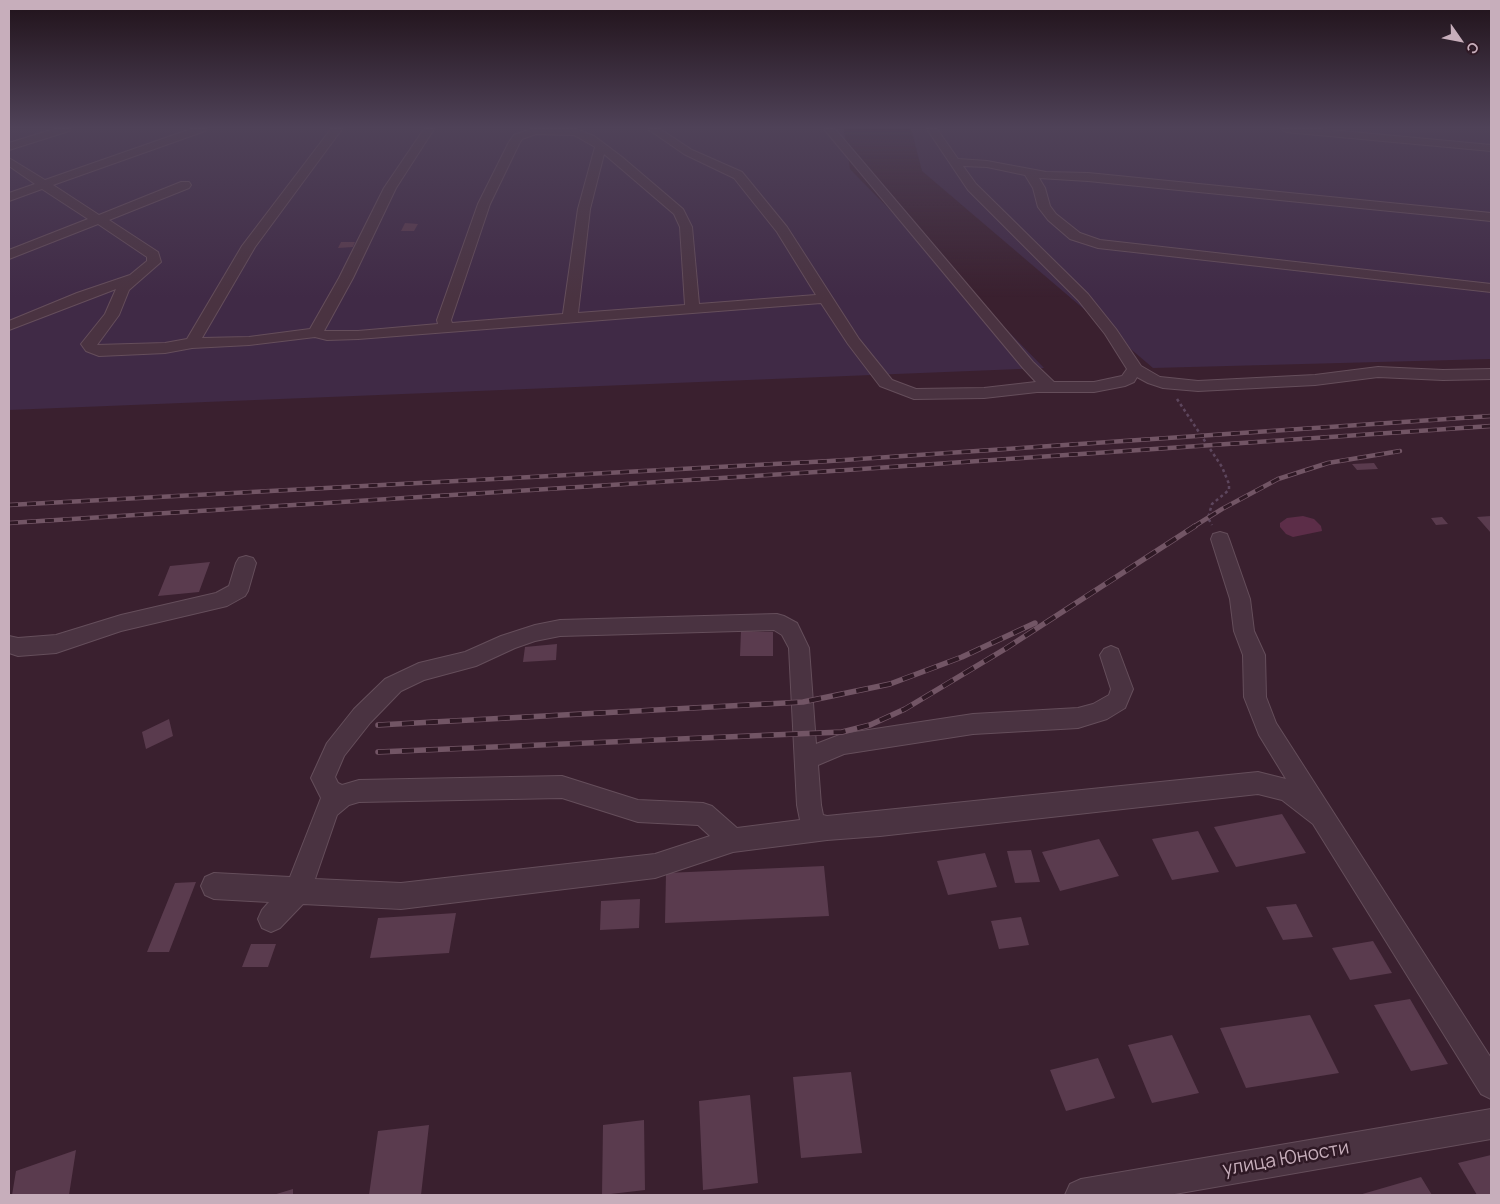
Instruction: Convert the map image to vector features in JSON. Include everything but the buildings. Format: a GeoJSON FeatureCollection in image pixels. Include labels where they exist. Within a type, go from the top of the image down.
{"type":"FeatureCollection","features":[{"type":"Feature","properties":{"kind":"street"},"geometry":{"type":"LineString","coordinates":[[9,197],[42,185]]}},
{"type":"Feature","properties":{"kind":"street"},"geometry":{"type":"LineString","coordinates":[[43,185],[87,214],[112,226],[153,255],[154,262],[123,288],[112,315],[89,344],[91,348],[99,351],[165,348],[192,343],[249,341],[315,333],[327,336],[358,335],[826,298]]}},
{"type":"Feature","properties":{"kind":"street"},"geometry":{"type":"LineString","coordinates":[[9,255],[185,185]]}},
{"type":"Feature","properties":{"kind":"street"},"geometry":{"type":"LineString","coordinates":[[192,343],[250,246],[294,185]]}},
{"type":"Feature","properties":{"kind":"street"},"geometry":{"type":"LineString","coordinates":[[315,333],[324,321],[392,185]]}},
{"type":"Feature","properties":{"kind":"street"},"geometry":{"type":"LineString","coordinates":[[446,327],[444,320],[484,204],[493,185]]}},
{"type":"Feature","properties":{"kind":"street"},"geometry":{"type":"LineString","coordinates":[[570,318],[584,209],[590,185]]}},
{"type":"Feature","properties":{"kind":"street"},"geometry":{"type":"LineString","coordinates":[[647,185],[679,212],[686,227],[692,308]]}},
{"type":"Feature","properties":{"kind":"street"},"geometry":{"type":"LineString","coordinates":[[746,185],[782,230],[873,368],[886,383],[897,389],[914,394],[935,395],[1050,387],[1094,387],[1119,383],[1128,379],[1135,370]]}},
{"type":"Feature","properties":{"kind":"street"},"geometry":{"type":"LineString","coordinates":[[877,185],[1028,365],[1050,387]]}},
{"type":"Feature","properties":{"kind":"street"},"geometry":{"type":"LineString","coordinates":[[971,185],[1083,297],[1111,332],[1135,370],[1163,383],[1198,386],[1315,380],[1378,372],[1491,374]]}},
{"type":"Feature","properties":{"kind":"street"},"geometry":{"type":"LineString","coordinates":[[1037,185],[1044,207],[1052,217],[1075,236],[1098,244],[1491,288]]}},
{"type":"Feature","properties":{"kind":"street"},"geometry":{"type":"LineString","coordinates":[[1170,185],[1491,217]]}},
{"type":"Feature","properties":{"kind":"street"},"geometry":{"type":"LineString","coordinates":[[9,326],[82,296],[132,279]]}},
{"type":"Feature","properties":{"kind":"street"},"geometry":{"type":"LineString","coordinates":[[1220,539],[1240,599],[1244,631],[1254,655],[1255,697],[1292,782],[1322,816],[1491,1084]]}},
{"type":"Feature","properties":{"kind":"street"},"geometry":{"type":"LineString","coordinates":[[9,645],[18,647],[56,644],[121,624],[220,600],[238,591],[246,563]]}},
{"type":"Feature","properties":{"kind":"street"},"geometry":{"type":"LineString","coordinates":[[342,796],[330,790],[324,778],[335,750],[362,716],[393,685],[419,672],[469,660],[508,642],[535,633],[560,628],[777,622],[790,629],[799,648],[806,759],[813,823],[826,828]]}},
{"type":"Feature","properties":{"kind":"street"},"geometry":{"type":"LineString","coordinates":[[806,759],[842,744],[973,724],[1078,718],[1098,712],[1117,701],[1122,689],[1112,655]]}},
{"type":"Feature","properties":{"kind":"street"},"geometry":{"type":"LineString","coordinates":[[214,886],[401,896],[655,866],[733,840],[826,828],[890,823],[1258,783],[1292,782]]}},
{"type":"Feature","properties":{"kind":"street"},"geometry":{"type":"LineString","coordinates":[[271,919],[298,890],[328,808],[342,796],[359,791],[562,787],[638,810],[704,814],[733,840]]}},
{"type":"Feature","properties":{"kind":"street","name":"улица Юности"},"geometry":{"type":"LineString","coordinates":[[1081,1195],[1491,1124]]}},
{"type":"Feature","properties":{"kind":"path"},"geometry":{"type":"LineString","coordinates":[[1163,383],[1177,399],[1222,467],[1230,484],[1229,490],[1212,504],[1208,518],[1220,539]]}},
{"type":"Feature","properties":{"kind":"shaded area"},"geometry":{"type":"Polygon","coordinates":[[[9,185],[866,185],[1044,368],[9,410],[9,185]]]}},
{"type":"Feature","properties":{"kind":"shaded area"},"geometry":{"type":"Polygon","coordinates":[[[939,185],[1491,185],[1491,359],[1153,368],[939,185]]]}},
{"type":"Feature","properties":{"kind":"shaded area"},"geometry":{"type":"Polygon","coordinates":[[[1303,516],[1314,519],[1321,526],[1322,531],[1293,537],[1286,534],[1280,527],[1280,523],[1287,518],[1303,516]]]}},
{"type":"Feature","properties":{"kind":"railway"},"geometry":{"type":"LineString","coordinates":[[9,505],[830,461],[1491,416]]}},
{"type":"Feature","properties":{"kind":"railway"},"geometry":{"type":"LineString","coordinates":[[9,523],[832,471],[1491,426]]}},
{"type":"Feature","properties":{"kind":"railway"},"geometry":{"type":"LineString","coordinates":[[1193,527],[1278,479],[1328,463],[1400,451]]}},
{"type":"Feature","properties":{"kind":"railway"},"geometry":{"type":"LineString","coordinates":[[378,752],[842,732],[870,725],[905,709],[1005,649],[1195,526]]}},
{"type":"Feature","properties":{"kind":"railway"},"geometry":{"type":"LineString","coordinates":[[378,725],[803,702],[890,684],[962,657],[1035,623]]}}]}
